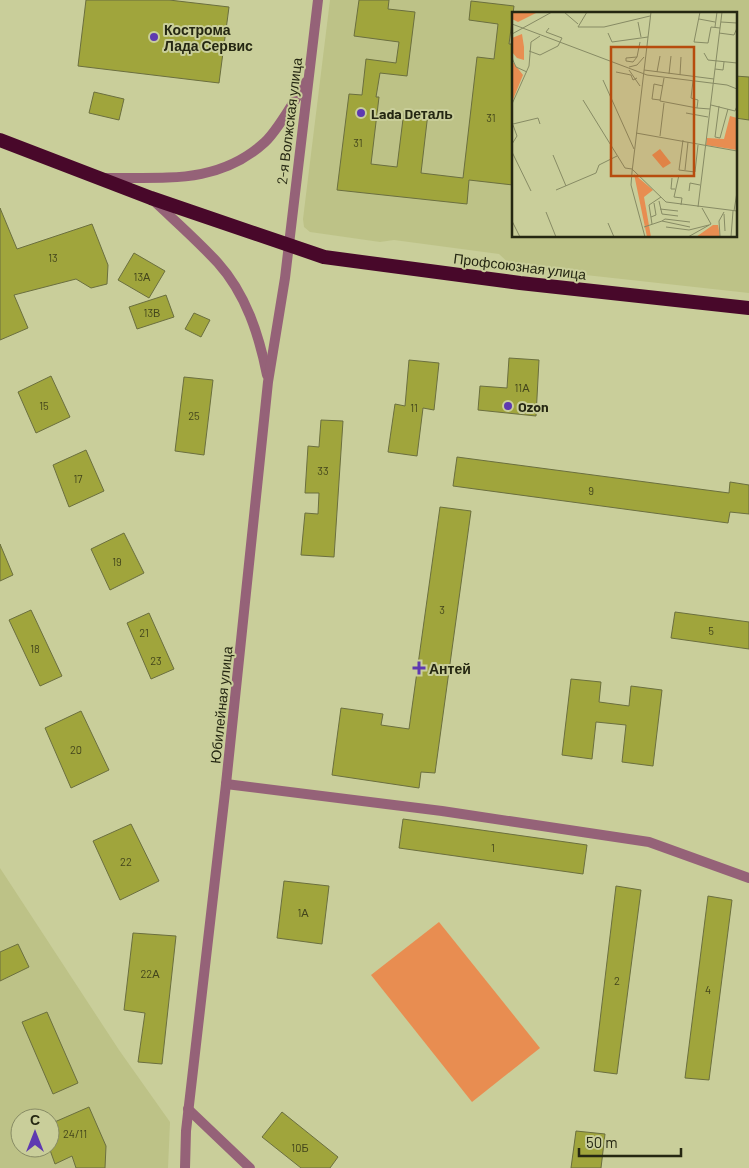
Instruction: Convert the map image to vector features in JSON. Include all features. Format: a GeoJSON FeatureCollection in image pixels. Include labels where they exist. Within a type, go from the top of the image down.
{"type":"FeatureCollection","features":[{"type":"Feature","properties":{"kind":"highway","name":"Профсоюзная улица"},"geometry":{"type":"LineString","coordinates":[[0,140],[152,198],[324,257],[520,283],[749,308]]}},
{"type":"Feature","properties":{"kind":"street","name":"2-я Волжская улица"},"geometry":{"type":"LineString","coordinates":[[289,246],[318,0]]}},
{"type":"Feature","properties":{"kind":"street"},"geometry":{"type":"LineString","coordinates":[[102,178],[199,176],[222,169],[266,141],[307,82]]}},
{"type":"Feature","properties":{"kind":"street"},"geometry":{"type":"LineString","coordinates":[[152,198],[219,264],[230,279],[247,309],[260,342],[268,382]]}},
{"type":"Feature","properties":{"kind":"street","name":"Юбилейная улица"},"geometry":{"type":"LineString","coordinates":[[185,1168],[188,1108],[226,784],[268,382],[289,246]]}},
{"type":"Feature","properties":{"kind":"street"},"geometry":{"type":"LineString","coordinates":[[226,784],[442,811],[649,842],[749,878]]}},
{"type":"Feature","properties":{"kind":"street"},"geometry":{"type":"LineString","coordinates":[[188,1108],[250,1168]]}},
{"type":"Feature","properties":{"kind":"shaded area"},"geometry":{"type":"Polygon","coordinates":[[[330,0],[749,0],[749,293],[513,267],[499,254],[394,240],[380,242],[310,232],[304,227],[303,219],[330,0]]]}},
{"type":"Feature","properties":{"kind":"shaded area"},"geometry":{"type":"Polygon","coordinates":[[[0,868],[119,1050],[170,1122],[168,1168],[0,1168],[0,868]]]}},
{"type":"Feature","properties":{"kind":"shaded area"},"geometry":{"type":"Polygon","coordinates":[[[439,922],[540,1048],[472,1102],[371,975],[439,922]]]}},
{"type":"Feature","properties":{"kind":"building","name":"Кострома Лада Сервис"},"geometry":{"type":"Polygon","coordinates":[[[86,0],[169,0],[229,7],[219,83],[78,66],[86,0]]]}},
{"type":"Feature","properties":{"kind":"building"},"geometry":{"type":"Polygon","coordinates":[[[359,0],[389,0],[388,9],[415,12],[407,76],[380,73],[376,97],[379,97],[371,164],[397,167],[404,111],[428,113],[421,173],[463,178],[477,57],[494,59],[498,24],[469,20],[471,1],[514,6],[509,44],[512,44],[512,185],[469,180],[467,204],[337,190],[349,94],[362,95],[366,59],[396,63],[399,42],[354,36],[359,0]]]}},
{"type":"Feature","properties":{"kind":"building"},"geometry":{"type":"Polygon","coordinates":[[[736,76],[749,77],[749,120],[736,118],[736,76]]]}},
{"type":"Feature","properties":{"kind":"building"},"geometry":{"type":"Polygon","coordinates":[[[94,92],[124,99],[119,120],[89,113],[94,92]]]}},
{"type":"Feature","properties":{"kind":"building"},"geometry":{"type":"Polygon","coordinates":[[[0,208],[17,249],[92,224],[108,265],[107,284],[91,288],[76,279],[14,295],[28,328],[0,340],[0,208]]]}},
{"type":"Feature","properties":{"kind":"building"},"geometry":{"type":"Polygon","coordinates":[[[134,253],[165,271],[149,298],[118,280],[134,253]]]}},
{"type":"Feature","properties":{"kind":"building"},"geometry":{"type":"Polygon","coordinates":[[[166,295],[174,317],[137,329],[129,307],[166,295]]]}},
{"type":"Feature","properties":{"kind":"building"},"geometry":{"type":"Polygon","coordinates":[[[194,313],[210,320],[201,337],[185,329],[194,313]]]}},
{"type":"Feature","properties":{"kind":"building"},"geometry":{"type":"Polygon","coordinates":[[[509,358],[539,360],[536,416],[478,410],[480,386],[507,388],[509,358]]]}},
{"type":"Feature","properties":{"kind":"building"},"geometry":{"type":"Polygon","coordinates":[[[409,360],[439,363],[434,410],[423,408],[417,456],[388,452],[395,404],[405,406],[409,360]]]}},
{"type":"Feature","properties":{"kind":"building"},"geometry":{"type":"Polygon","coordinates":[[[51,376],[70,417],[36,433],[18,392],[51,376]]]}},
{"type":"Feature","properties":{"kind":"building"},"geometry":{"type":"Polygon","coordinates":[[[184,377],[213,380],[204,455],[175,451],[184,377]]]}},
{"type":"Feature","properties":{"kind":"building"},"geometry":{"type":"Polygon","coordinates":[[[321,420],[343,421],[334,557],[301,555],[305,513],[318,514],[319,493],[305,493],[308,446],[319,447],[321,420]]]}},
{"type":"Feature","properties":{"kind":"building"},"geometry":{"type":"Polygon","coordinates":[[[86,450],[104,491],[69,507],[53,465],[86,450]]]}},
{"type":"Feature","properties":{"kind":"building"},"geometry":{"type":"Polygon","coordinates":[[[457,457],[729,493],[730,482],[749,485],[749,514],[730,512],[728,523],[453,486],[457,457]]]}},
{"type":"Feature","properties":{"kind":"building"},"geometry":{"type":"Polygon","coordinates":[[[440,507],[471,511],[435,773],[421,772],[419,788],[332,775],[341,708],[383,714],[381,725],[409,729],[440,507]]]}},
{"type":"Feature","properties":{"kind":"building"},"geometry":{"type":"Polygon","coordinates":[[[124,533],[144,573],[110,590],[91,549],[124,533]]]}},
{"type":"Feature","properties":{"kind":"building"},"geometry":{"type":"Polygon","coordinates":[[[0,544],[13,575],[0,581],[0,544]]]}},
{"type":"Feature","properties":{"kind":"building"},"geometry":{"type":"Polygon","coordinates":[[[31,610],[62,676],[40,686],[9,620],[31,610]]]}},
{"type":"Feature","properties":{"kind":"building"},"geometry":{"type":"Polygon","coordinates":[[[675,612],[749,622],[749,649],[671,638],[675,612]]]}},
{"type":"Feature","properties":{"kind":"building"},"geometry":{"type":"Polygon","coordinates":[[[149,613],[174,669],[151,679],[127,623],[149,613]]]}},
{"type":"Feature","properties":{"kind":"building"},"geometry":{"type":"Polygon","coordinates":[[[571,679],[601,682],[599,702],[629,706],[631,686],[662,690],[653,766],[622,762],[626,725],[596,722],[592,759],[562,755],[571,679]]]}},
{"type":"Feature","properties":{"kind":"building"},"geometry":{"type":"Polygon","coordinates":[[[81,711],[109,770],[71,788],[45,728],[81,711]]]}},
{"type":"Feature","properties":{"kind":"building"},"geometry":{"type":"Polygon","coordinates":[[[403,819],[587,845],[583,874],[399,848],[403,819]]]}},
{"type":"Feature","properties":{"kind":"building"},"geometry":{"type":"Polygon","coordinates":[[[131,824],[159,881],[120,900],[93,841],[131,824]]]}},
{"type":"Feature","properties":{"kind":"building"},"geometry":{"type":"Polygon","coordinates":[[[284,881],[329,886],[322,944],[277,938],[284,881]]]}},
{"type":"Feature","properties":{"kind":"building"},"geometry":{"type":"Polygon","coordinates":[[[616,886],[641,890],[617,1074],[594,1071],[616,886]]]}},
{"type":"Feature","properties":{"kind":"building"},"geometry":{"type":"Polygon","coordinates":[[[708,896],[732,900],[709,1080],[685,1078],[708,896]]]}},
{"type":"Feature","properties":{"kind":"building"},"geometry":{"type":"Polygon","coordinates":[[[133,933],[176,936],[162,1064],[138,1062],[145,1013],[124,1010],[133,933]]]}},
{"type":"Feature","properties":{"kind":"building"},"geometry":{"type":"Polygon","coordinates":[[[18,944],[29,967],[0,981],[0,952],[18,944]]]}},
{"type":"Feature","properties":{"kind":"building"},"geometry":{"type":"Polygon","coordinates":[[[47,1012],[78,1083],[53,1094],[22,1022],[47,1012]]]}},
{"type":"Feature","properties":{"kind":"building"},"geometry":{"type":"Polygon","coordinates":[[[89,1107],[106,1146],[105,1168],[76,1168],[72,1156],[55,1164],[53,1158],[60,1158],[60,1120],[89,1107]]]}},
{"type":"Feature","properties":{"kind":"building"},"geometry":{"type":"Polygon","coordinates":[[[282,1112],[338,1157],[330,1168],[301,1168],[262,1137],[282,1112]]]}},
{"type":"Feature","properties":{"kind":"building"},"geometry":{"type":"Polygon","coordinates":[[[576,1131],[605,1134],[601,1168],[571,1168],[576,1131]]]}},
{"type":"Feature","properties":{"kind":"place","name":"Кострома Лада Сервис"},"geometry":{"type":"Point","coordinates":[154,37]}},
{"type":"Feature","properties":{"kind":"place","name":"Lada Dеталь"},"geometry":{"type":"Point","coordinates":[361,113]}},
{"type":"Feature","properties":{"kind":"place","name":"Ozon"},"geometry":{"type":"Point","coordinates":[508,406]}},
{"type":"Feature","properties":{"kind":"place","name":"Антей"},"geometry":{"type":"Point","coordinates":[419,668]}}]}
